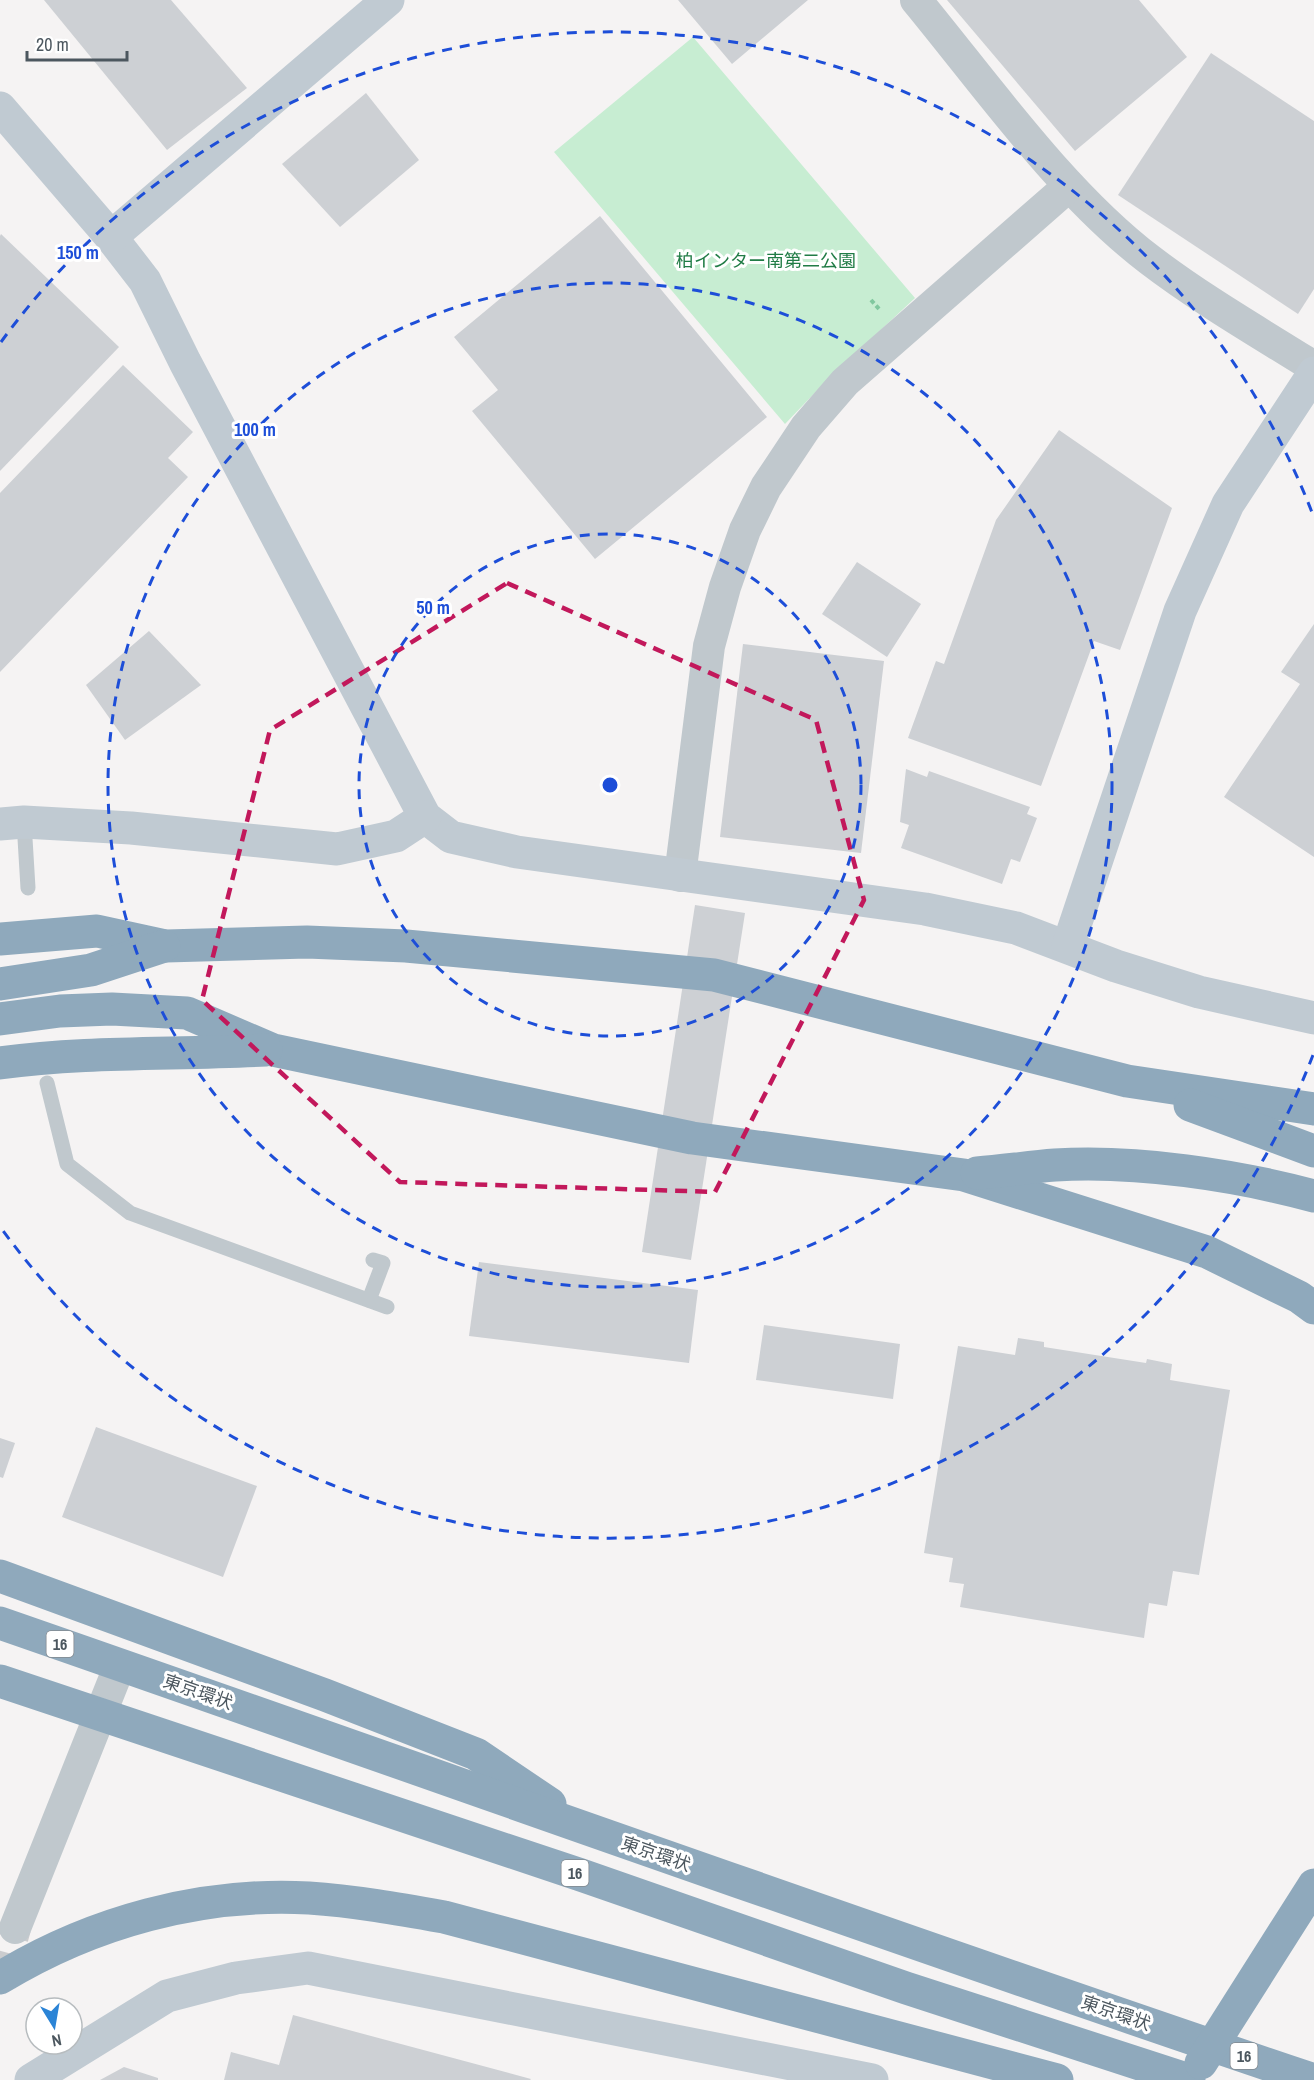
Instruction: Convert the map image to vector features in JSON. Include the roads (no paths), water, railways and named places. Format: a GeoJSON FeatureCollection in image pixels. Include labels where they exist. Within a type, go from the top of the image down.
{"type":"FeatureCollection","features":[{"type":"Feature","properties":{"kind":"highway"},"geometry":{"type":"LineString","coordinates":[[0,939],[97,931],[166,946],[307,942],[406,946],[714,975],[1127,1081],[1314,1109]]}},
{"type":"Feature","properties":{"kind":"highway"},"geometry":{"type":"LineString","coordinates":[[0,984],[91,970],[166,946]]}},
{"type":"Feature","properties":{"kind":"highway"},"geometry":{"type":"LineString","coordinates":[[0,1019],[81,1010],[187,1013],[273,1050],[692,1138],[964,1175],[1207,1252],[1299,1297],[1314,1308]]}},
{"type":"Feature","properties":{"kind":"highway"},"geometry":{"type":"LineString","coordinates":[[0,1063],[49,1056],[186,1055],[273,1050]]}},
{"type":"Feature","properties":{"kind":"highway"},"geometry":{"type":"LineString","coordinates":[[1127,1081],[1314,1151]]}},
{"type":"Feature","properties":{"kind":"highway"},"geometry":{"type":"LineString","coordinates":[[964,1175],[1057,1165],[1154,1168],[1274,1185],[1314,1196]]}},
{"type":"Feature","properties":{"kind":"highway"},"geometry":{"type":"LineString","coordinates":[[0,1576],[325,1695],[476,1754],[591,1832]]}},
{"type":"Feature","properties":{"kind":"highway","name":"東京環状"},"geometry":{"type":"LineString","coordinates":[[0,1623],[591,1832],[1314,2080]]}},
{"type":"Feature","properties":{"kind":"highway","name":"16"},"geometry":{"type":"LineString","coordinates":[[0,1681],[570,1871],[906,1988],[1189,2080]]}},
{"type":"Feature","properties":{"kind":"highway"},"geometry":{"type":"LineString","coordinates":[[1189,2080],[1314,1885]]}},
{"type":"Feature","properties":{"kind":"highway"},"geometry":{"type":"LineString","coordinates":[[0,1978],[25,1963],[74,1940],[135,1917],[207,1901],[306,1898],[366,1903],[444,1917],[1057,2080]]}},
{"type":"Feature","properties":{"kind":"street"},"geometry":{"type":"LineString","coordinates":[[111,237],[388,0]]}},
{"type":"Feature","properties":{"kind":"street"},"geometry":{"type":"LineString","coordinates":[[916,0],[1069,186],[1150,261],[1314,367]]}},
{"type":"Feature","properties":{"kind":"street"},"geometry":{"type":"LineString","coordinates":[[0,108],[111,237],[145,281],[185,362],[425,817],[451,837],[517,852],[925,909],[1016,928],[1116,966],[1199,992],[1314,1018]]}},
{"type":"Feature","properties":{"kind":"street"},"geometry":{"type":"LineString","coordinates":[[680,876],[709,646],[725,587],[742,540],[766,487],[806,427],[845,382],[1069,186]]}},
{"type":"Feature","properties":{"kind":"street"},"geometry":{"type":"LineString","coordinates":[[1068,946],[1180,611],[1228,504],[1314,373]]}},
{"type":"Feature","properties":{"kind":"street"},"geometry":{"type":"LineString","coordinates":[[12,823],[131,828],[337,849],[396,836],[425,817]]}},
{"type":"Feature","properties":{"kind":"street"},"geometry":{"type":"LineString","coordinates":[[15,1928],[120,1665]]}},
{"type":"Feature","properties":{"kind":"street"},"geometry":{"type":"LineString","coordinates":[[31,2080],[167,1996],[236,1978],[308,1968],[872,2080]]}},
{"type":"Feature","properties":{"kind":"lane"},"geometry":{"type":"LineString","coordinates":[[12,823],[28,888]]}},
{"type":"Feature","properties":{"kind":"lane"},"geometry":{"type":"LineString","coordinates":[[47,1083],[67,1164],[130,1213],[387,1307]]}},
{"type":"Feature","properties":{"kind":"lane"},"geometry":{"type":"LineString","coordinates":[[369,1300],[383,1263],[373,1260]]}},
{"type":"Feature","properties":{"kind":"tunnel"},"geometry":{"type":"LineString","coordinates":[[0,1984],[15,1928]]}},
{"type":"Feature","properties":{"kind":"park label","name":"柏インター南第二公園"},"geometry":{"type":"Point","coordinates":[766,261]}}]}
